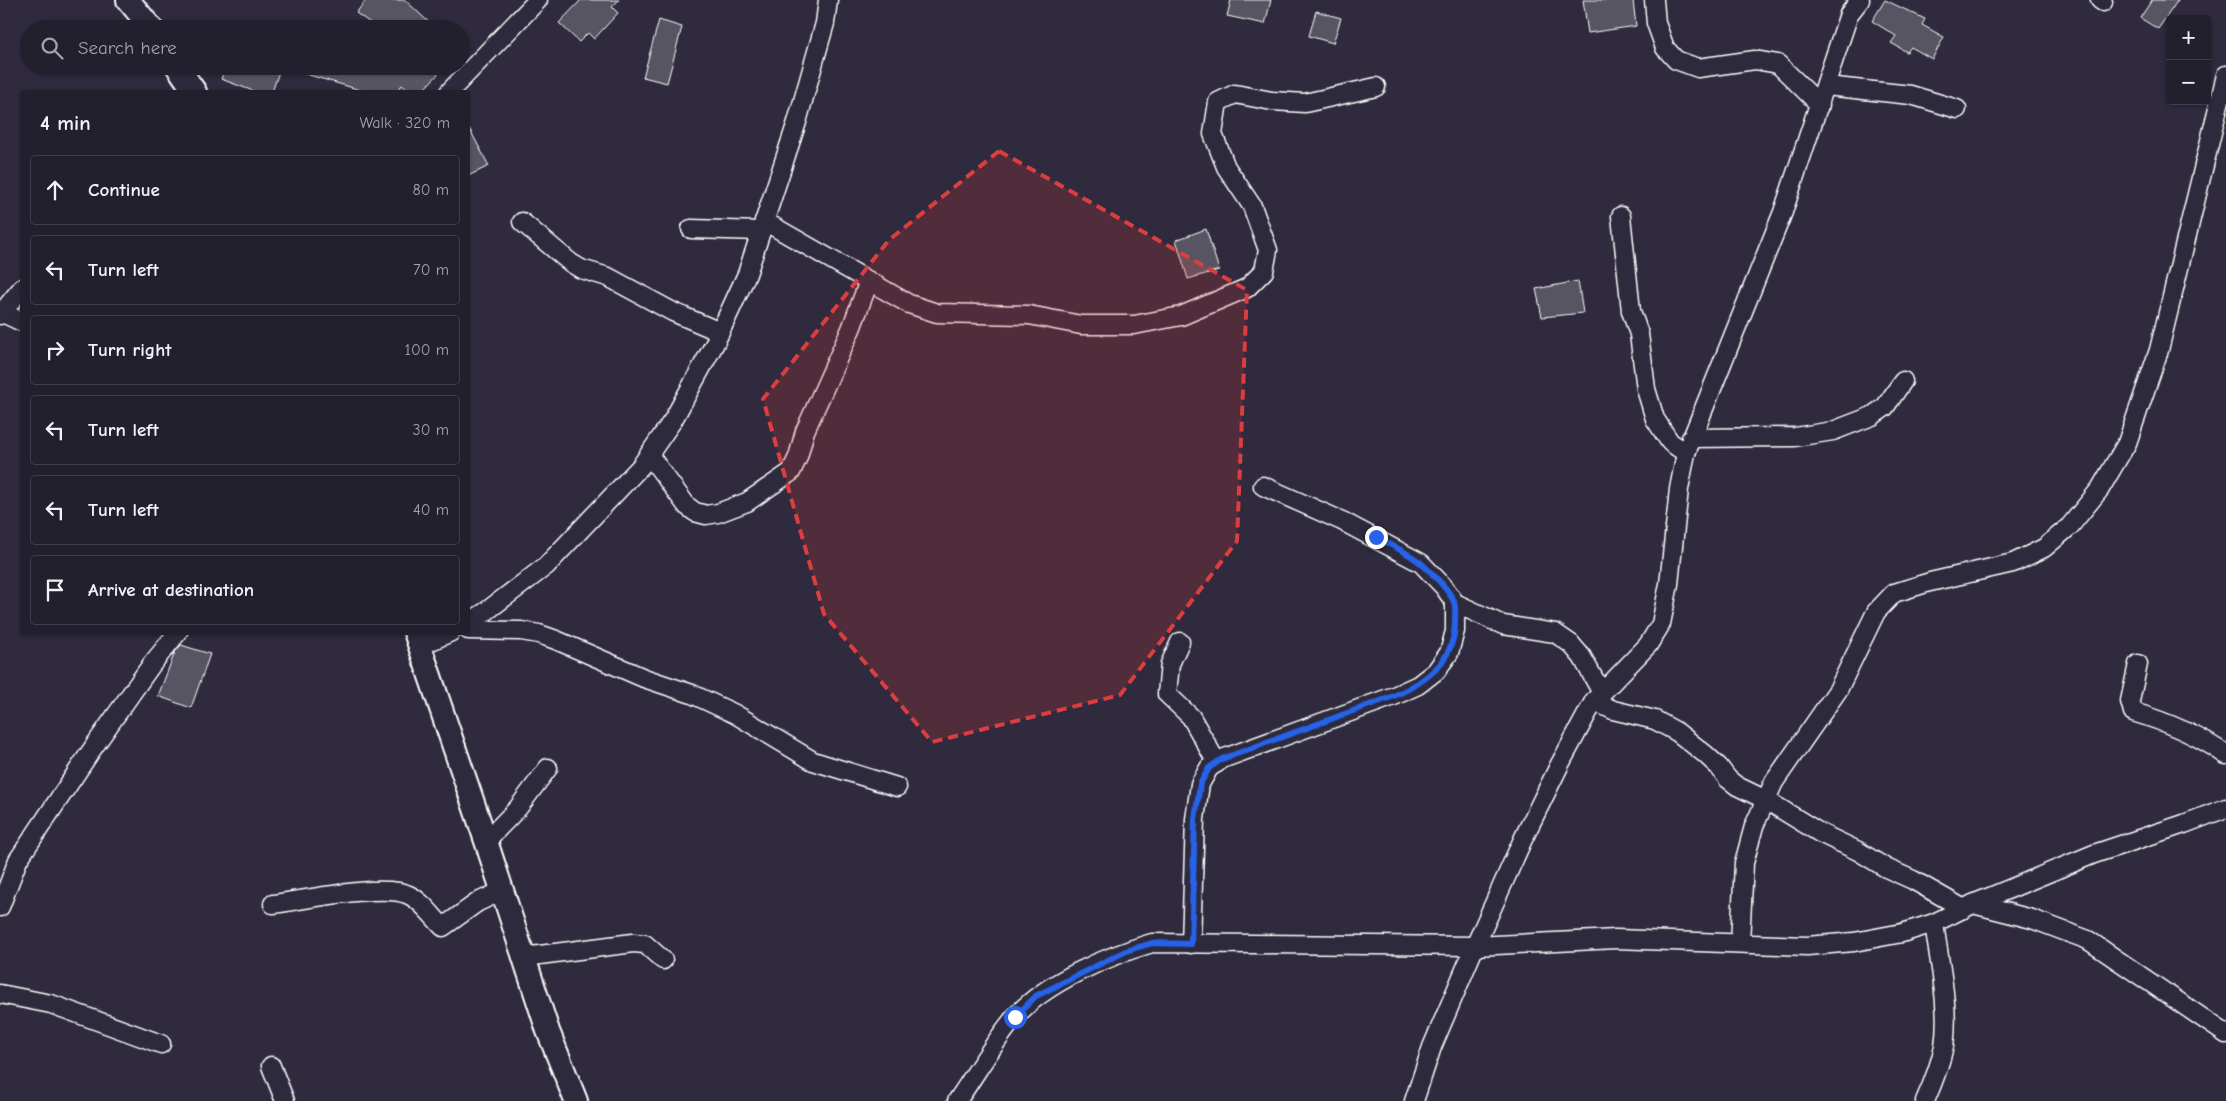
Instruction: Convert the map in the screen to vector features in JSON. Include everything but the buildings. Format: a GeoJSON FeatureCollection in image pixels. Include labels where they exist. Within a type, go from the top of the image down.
{"type":"FeatureCollection","features":[{"type":"Feature","properties":{"kind":"main road"},"geometry":{"type":"LineString","coordinates":[[128,0],[145,20]]}},
{"type":"Feature","properties":{"kind":"main road"},"geometry":{"type":"LineString","coordinates":[[184,75],[194,90]]}},
{"type":"Feature","properties":{"kind":"main road"},"geometry":{"type":"LineString","coordinates":[[418,639],[548,1031],[576,1101]]}},
{"type":"Feature","properties":{"kind":"street"},"geometry":{"type":"LineString","coordinates":[[470,70],[538,0]]}},
{"type":"Feature","properties":{"kind":"street"},"geometry":{"type":"LineString","coordinates":[[470,622],[546,566],[641,466],[673,420],[720,332],[746,274],[797,122],[825,23],[828,0]]}},
{"type":"Feature","properties":{"kind":"street"},"geometry":{"type":"LineString","coordinates":[[1654,0],[1656,23],[1665,48],[1676,60],[1698,68],[1756,60],[1778,64],[1820,105]]}},
{"type":"Feature","properties":{"kind":"street"},"geometry":{"type":"LineString","coordinates":[[1414,1101],[1432,1047],[1524,838],[1598,697],[1648,645],[1661,624],[1669,584],[1679,489],[1689,446],[1783,212],[1849,14],[1860,0]]}},
{"type":"Feature","properties":{"kind":"street"},"geometry":{"type":"LineString","coordinates":[[450,90],[465,75]]}},
{"type":"Feature","properties":{"kind":"street"},"geometry":{"type":"LineString","coordinates":[[1740,943],[1744,863],[1754,826],[1779,775],[1838,690],[1876,612],[1894,593],[1930,582],[2013,563],[2044,548],[2070,526],[2100,489],[2127,443],[2159,350],[2226,76]]}},
{"type":"Feature","properties":{"kind":"street"},"geometry":{"type":"LineString","coordinates":[[1826,86],[1910,95],[1957,109]]}},
{"type":"Feature","properties":{"kind":"street"},"geometry":{"type":"LineString","coordinates":[[691,229],[762,226],[869,281],[909,304],[937,313],[1028,315],[1081,325],[1134,325],[1181,316],[1247,288],[1264,271],[1268,250],[1252,206],[1226,166],[1213,134],[1218,102],[1235,94],[1272,101],[1305,103],[1376,87]]}},
{"type":"Feature","properties":{"kind":"street"},"geometry":{"type":"LineString","coordinates":[[1621,216],[1631,311],[1639,334],[1646,389],[1655,419],[1670,442],[1689,446],[1795,437],[1833,431],[1872,416],[1885,407],[1902,381]]}},
{"type":"Feature","properties":{"kind":"street"},"geometry":{"type":"LineString","coordinates":[[522,222],[570,264],[608,277],[673,312],[720,332]]}},
{"type":"Feature","properties":{"kind":"street"},"geometry":{"type":"LineString","coordinates":[[649,455],[687,506],[695,512],[706,515],[718,513],[747,502],[791,472],[798,457],[805,431],[851,329],[869,281]]}},
{"type":"Feature","properties":{"kind":"street"},"geometry":{"type":"LineString","coordinates":[[20,291],[2,314],[20,321]]}},
{"type":"Feature","properties":{"kind":"street"},"geometry":{"type":"LineString","coordinates":[[1263,486],[1342,521],[1421,563],[1444,587],[1455,602],[1502,625],[1555,633],[1572,644],[1582,657],[1598,697],[1613,710],[1655,720],[1676,732],[1712,760],[1728,779],[1820,833],[1858,851],[1886,868],[1968,906],[2032,919],[2088,940],[2226,1034]]}},
{"type":"Feature","properties":{"kind":"street"},"geometry":{"type":"LineString","coordinates":[[1191,944],[1197,810],[1200,784],[1209,768],[1222,759],[1394,696],[1418,685],[1436,671],[1449,653],[1455,631],[1455,602]]}},
{"type":"Feature","properties":{"kind":"street"},"geometry":{"type":"LineString","coordinates":[[470,630],[521,631],[548,637],[644,678],[692,694],[735,714],[813,761],[897,787]]}},
{"type":"Feature","properties":{"kind":"street"},"geometry":{"type":"LineString","coordinates":[[0,907],[18,860],[95,744],[152,664],[176,635]]}},
{"type":"Feature","properties":{"kind":"street"},"geometry":{"type":"LineString","coordinates":[[418,639],[437,635]]}},
{"type":"Feature","properties":{"kind":"street"},"geometry":{"type":"LineString","coordinates":[[1180,642],[1170,664],[1167,694],[1191,717],[1217,763]]}},
{"type":"Feature","properties":{"kind":"street"},"geometry":{"type":"LineString","coordinates":[[2138,664],[2130,701],[2133,712],[2177,726],[2210,743],[2226,755]]}},
{"type":"Feature","properties":{"kind":"street"},"geometry":{"type":"LineString","coordinates":[[486,841],[518,808],[548,768]]}},
{"type":"Feature","properties":{"kind":"street"},"geometry":{"type":"LineString","coordinates":[[957,1101],[1015,1017],[1036,996],[1126,951],[1152,943],[1475,946],[1616,939],[1807,946],[1854,942],[1902,933],[1934,923],[1968,906],[2094,854],[2226,808]]}},
{"type":"Feature","properties":{"kind":"street"},"geometry":{"type":"LineString","coordinates":[[273,904],[364,892],[407,894],[417,900],[443,927],[478,902],[502,890]]}},
{"type":"Feature","properties":{"kind":"street"},"geometry":{"type":"LineString","coordinates":[[1925,1101],[1937,1073],[1944,1045],[1945,1017],[1934,923]]}},
{"type":"Feature","properties":{"kind":"street"},"geometry":{"type":"LineString","coordinates":[[524,957],[633,943],[645,944],[663,960]]}},
{"type":"Feature","properties":{"kind":"street"},"geometry":{"type":"LineString","coordinates":[[0,994],[51,1004],[161,1044]]}},
{"type":"Feature","properties":{"kind":"street"},"geometry":{"type":"LineString","coordinates":[[271,1066],[286,1101]]}},
{"type":"Feature","properties":{"kind":"highlighted area"},"geometry":{"type":"Polygon","coordinates":[[[999,151],[1247,290],[1237,541],[1120,695],[932,742],[824,614],[763,399],[889,240],[999,151]]]}},
{"type":"Feature","properties":{"kind":"route"},"geometry":{"type":"LineString","coordinates":[[1015,1017],[1036,996],[1076,974],[1126,951],[1152,943],[1191,944],[1195,819],[1200,784],[1209,768],[1222,759],[1394,696],[1418,685],[1436,671],[1449,653],[1455,631],[1455,602],[1444,587],[1421,563],[1376,537]]}}]}
